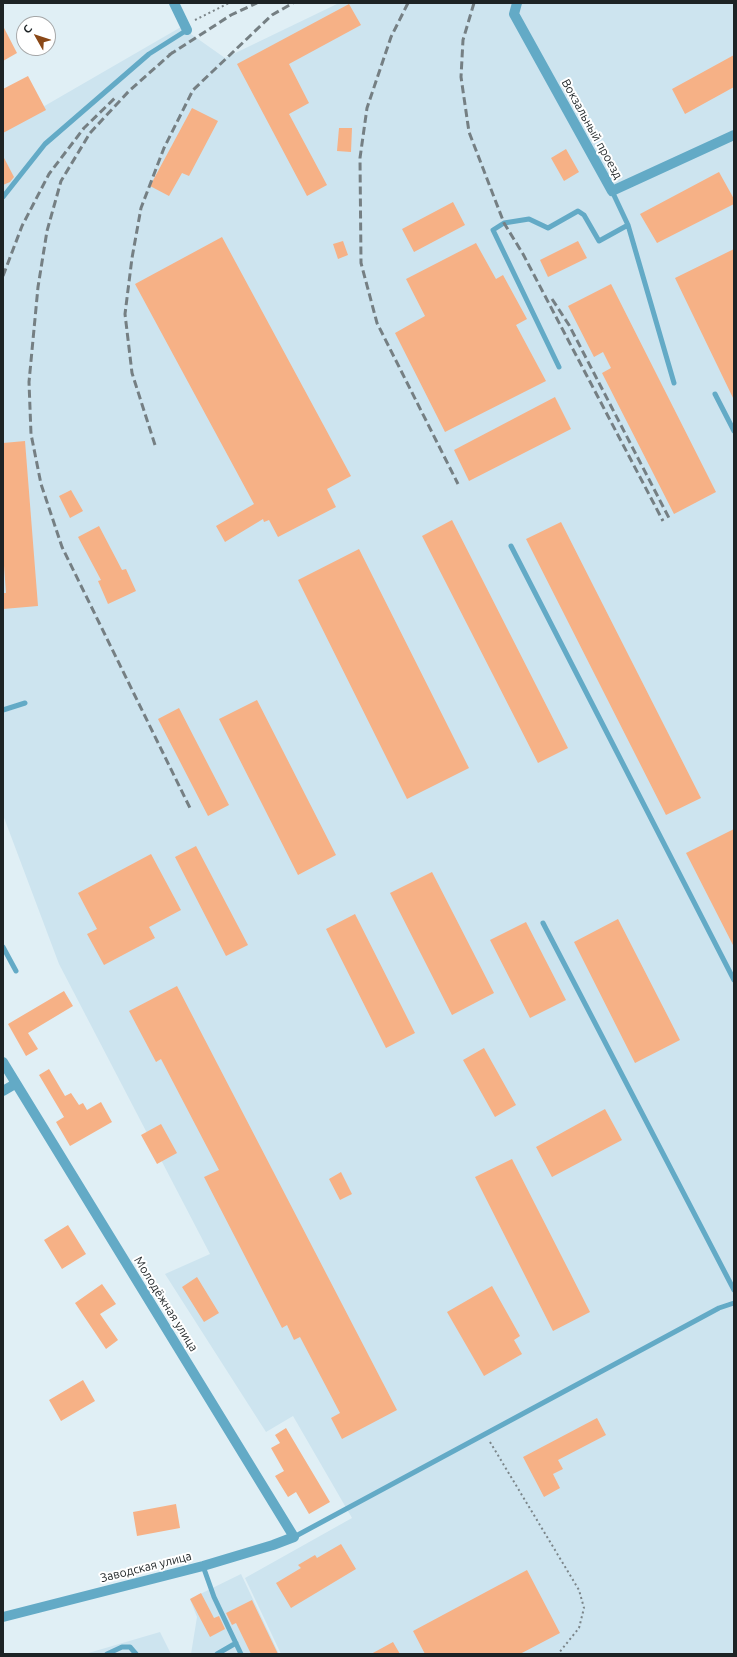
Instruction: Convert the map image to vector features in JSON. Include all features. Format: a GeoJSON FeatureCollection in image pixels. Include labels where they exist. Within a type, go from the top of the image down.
{"type":"FeatureCollection","features":[{"type":"Feature","properties":{"kind":"street"},"geometry":{"type":"LineString","coordinates":[[174,3],[186,27]]}},
{"type":"Feature","properties":{"kind":"street","name":"Вокзальный проезд"},"geometry":{"type":"LineString","coordinates":[[517,3],[514,14],[612,191],[734,135]]}},
{"type":"Feature","properties":{"kind":"street","name":"Молодёжная улица"},"geometry":{"type":"LineString","coordinates":[[3,1062],[15,1084],[294,1537]]}},
{"type":"Feature","properties":{"kind":"street"},"geometry":{"type":"LineString","coordinates":[[3,1091],[15,1084]]}},
{"type":"Feature","properties":{"kind":"street","name":"Заводская улица"},"geometry":{"type":"LineString","coordinates":[[3,1617],[204,1566],[294,1537]]}},
{"type":"Feature","properties":{"kind":"lane"},"geometry":{"type":"LineString","coordinates":[[3,197],[45,144],[149,54],[186,27]]}},
{"type":"Feature","properties":{"kind":"lane"},"geometry":{"type":"LineString","coordinates":[[612,191],[628,226],[674,383]]}},
{"type":"Feature","properties":{"kind":"lane"},"geometry":{"type":"LineString","coordinates":[[559,368],[492,230],[504,223],[529,220],[548,228],[578,211],[584,216],[599,241],[628,226]]}},
{"type":"Feature","properties":{"kind":"lane"},"geometry":{"type":"LineString","coordinates":[[715,394],[734,431]]}},
{"type":"Feature","properties":{"kind":"lane"},"geometry":{"type":"LineString","coordinates":[[511,546],[734,980]]}},
{"type":"Feature","properties":{"kind":"lane"},"geometry":{"type":"LineString","coordinates":[[3,710],[25,703]]}},
{"type":"Feature","properties":{"kind":"lane"},"geometry":{"type":"LineString","coordinates":[[543,923],[734,1290]]}},
{"type":"Feature","properties":{"kind":"lane"},"geometry":{"type":"LineString","coordinates":[[3,947],[16,971]]}},
{"type":"Feature","properties":{"kind":"lane"},"geometry":{"type":"LineString","coordinates":[[294,1537],[719,1308],[734,1303]]}},
{"type":"Feature","properties":{"kind":"lane"},"geometry":{"type":"LineString","coordinates":[[204,1566],[214,1597],[241,1654]]}},
{"type":"Feature","properties":{"kind":"lane"},"geometry":{"type":"LineString","coordinates":[[218,1654],[236,1643]]}},
{"type":"Feature","properties":{"kind":"lane"},"geometry":{"type":"LineString","coordinates":[[107,1654],[122,1647],[130,1647],[136,1654]]}},
{"type":"Feature","properties":{"kind":"path"},"geometry":{"type":"LineString","coordinates":[[186,27],[229,3]]}},
{"type":"Feature","properties":{"kind":"path"},"geometry":{"type":"LineString","coordinates":[[485,1434],[579,1590],[584,1608],[579,1628],[558,1654]]}},
{"type":"Feature","properties":{"kind":"shaded area"},"geometry":{"type":"Polygon","coordinates":[[[339,3],[734,3],[734,1654],[281,1654],[245,1578],[352,1518],[293,1416],[266,1432],[165,1274],[210,1254],[59,964],[3,815],[3,130],[181,27],[225,58],[339,3]]]}},
{"type":"Feature","properties":{"kind":"shaded area"},"geometry":{"type":"Polygon","coordinates":[[[241,1574],[279,1654],[191,1654],[197,1617],[190,1599],[241,1574]]]}},
{"type":"Feature","properties":{"kind":"shaded area"},"geometry":{"type":"Polygon","coordinates":[[[160,1632],[171,1654],[85,1654],[160,1632]]]}},
{"type":"Feature","properties":{"kind":"building"},"geometry":{"type":"Polygon","coordinates":[[[349,4],[361,25],[289,64],[309,103],[289,114],[327,185],[307,196],[237,64],[349,4]]]}},
{"type":"Feature","properties":{"kind":"building"},"geometry":{"type":"Polygon","coordinates":[[[3,26],[16,54],[3,61],[3,26]]]}},
{"type":"Feature","properties":{"kind":"building"},"geometry":{"type":"Polygon","coordinates":[[[734,55],[734,87],[685,114],[672,89],[734,55]]]}},
{"type":"Feature","properties":{"kind":"building"},"geometry":{"type":"Polygon","coordinates":[[[28,76],[46,110],[3,133],[3,89],[28,76]]]}},
{"type":"Feature","properties":{"kind":"building"},"geometry":{"type":"Polygon","coordinates":[[[192,108],[218,121],[189,176],[182,173],[169,196],[150,186],[192,108]]]}},
{"type":"Feature","properties":{"kind":"building"},"geometry":{"type":"Polygon","coordinates":[[[339,128],[352,128],[351,152],[337,151],[339,128]]]}},
{"type":"Feature","properties":{"kind":"building"},"geometry":{"type":"Polygon","coordinates":[[[566,149],[579,172],[564,181],[551,158],[566,149]]]}},
{"type":"Feature","properties":{"kind":"building"},"geometry":{"type":"Polygon","coordinates":[[[3,156],[14,177],[10,182],[3,185],[3,156]]]}},
{"type":"Feature","properties":{"kind":"building"},"geometry":{"type":"Polygon","coordinates":[[[719,172],[734,199],[734,204],[657,243],[640,214],[719,172]]]}},
{"type":"Feature","properties":{"kind":"building"},"geometry":{"type":"Polygon","coordinates":[[[453,202],[465,225],[414,252],[402,229],[453,202]]]}},
{"type":"Feature","properties":{"kind":"building"},"geometry":{"type":"Polygon","coordinates":[[[222,237],[351,476],[327,489],[336,507],[278,537],[269,520],[264,522],[263,519],[225,542],[216,526],[254,504],[135,284],[222,237]]]}},
{"type":"Feature","properties":{"kind":"building"},"geometry":{"type":"Polygon","coordinates":[[[343,241],[348,255],[338,259],[333,244],[343,241]]]}},
{"type":"Feature","properties":{"kind":"building"},"geometry":{"type":"Polygon","coordinates":[[[578,241],[587,258],[548,277],[540,260],[578,241]]]}},
{"type":"Feature","properties":{"kind":"building"},"geometry":{"type":"Polygon","coordinates":[[[476,243],[496,279],[503,275],[527,319],[516,325],[546,381],[445,432],[395,333],[425,316],[406,279],[476,243]]]}},
{"type":"Feature","properties":{"kind":"building"},"geometry":{"type":"Polygon","coordinates":[[[734,249],[734,400],[675,278],[734,249]]]}},
{"type":"Feature","properties":{"kind":"building"},"geometry":{"type":"Polygon","coordinates":[[[611,284],[716,492],[674,514],[602,373],[611,368],[603,352],[594,357],[568,306],[611,284]]]}},
{"type":"Feature","properties":{"kind":"building"},"geometry":{"type":"Polygon","coordinates":[[[555,397],[571,429],[469,481],[454,450],[555,397]]]}},
{"type":"Feature","properties":{"kind":"building"},"geometry":{"type":"Polygon","coordinates":[[[25,441],[38,606],[3,609],[3,593],[6,593],[3,552],[3,443],[25,441]]]}},
{"type":"Feature","properties":{"kind":"building"},"geometry":{"type":"Polygon","coordinates":[[[71,490],[83,511],[70,518],[59,496],[71,490]]]}},
{"type":"Feature","properties":{"kind":"building"},"geometry":{"type":"Polygon","coordinates":[[[452,520],[568,748],[538,763],[422,536],[452,520]]]}},
{"type":"Feature","properties":{"kind":"building"},"geometry":{"type":"Polygon","coordinates":[[[561,522],[701,798],[666,815],[526,539],[561,522]]]}},
{"type":"Feature","properties":{"kind":"building"},"geometry":{"type":"Polygon","coordinates":[[[99,526],[122,570],[126,569],[136,591],[108,604],[98,581],[101,580],[78,537],[99,526]]]}},
{"type":"Feature","properties":{"kind":"building"},"geometry":{"type":"Polygon","coordinates":[[[359,549],[469,768],[407,799],[298,580],[359,549]]]}},
{"type":"Feature","properties":{"kind":"building"},"geometry":{"type":"Polygon","coordinates":[[[257,700],[336,855],[298,875],[219,719],[257,700]]]}},
{"type":"Feature","properties":{"kind":"building"},"geometry":{"type":"Polygon","coordinates":[[[179,708],[229,805],[208,816],[158,719],[179,708]]]}},
{"type":"Feature","properties":{"kind":"building"},"geometry":{"type":"Polygon","coordinates":[[[734,829],[734,947],[686,853],[734,829]]]}},
{"type":"Feature","properties":{"kind":"building"},"geometry":{"type":"Polygon","coordinates":[[[196,846],[248,945],[226,956],[175,857],[196,846]]]}},
{"type":"Feature","properties":{"kind":"building"},"geometry":{"type":"Polygon","coordinates":[[[151,854],[181,910],[149,927],[155,938],[104,965],[87,934],[97,929],[78,893],[151,854]]]}},
{"type":"Feature","properties":{"kind":"building"},"geometry":{"type":"Polygon","coordinates":[[[432,872],[494,993],[452,1015],[390,893],[432,872]]]}},
{"type":"Feature","properties":{"kind":"building"},"geometry":{"type":"Polygon","coordinates":[[[355,914],[415,1033],[386,1048],[326,929],[355,914]]]}},
{"type":"Feature","properties":{"kind":"building"},"geometry":{"type":"Polygon","coordinates":[[[618,919],[680,1040],[635,1063],[574,942],[618,919]]]}},
{"type":"Feature","properties":{"kind":"building"},"geometry":{"type":"Polygon","coordinates":[[[526,922],[566,1000],[530,1018],[490,940],[526,922]]]}},
{"type":"Feature","properties":{"kind":"building"},"geometry":{"type":"Polygon","coordinates":[[[177,986],[397,1410],[342,1439],[331,1418],[340,1413],[300,1337],[294,1340],[287,1325],[282,1328],[204,1177],[219,1170],[161,1059],[156,1062],[129,1011],[177,986]]]}},
{"type":"Feature","properties":{"kind":"building"},"geometry":{"type":"Polygon","coordinates":[[[64,991],[73,1006],[28,1033],[38,1049],[26,1056],[8,1024],[64,991]]]}},
{"type":"Feature","properties":{"kind":"building"},"geometry":{"type":"Polygon","coordinates":[[[484,1048],[516,1105],[495,1117],[463,1060],[484,1048]]]}},
{"type":"Feature","properties":{"kind":"building"},"geometry":{"type":"Polygon","coordinates":[[[49,1069],[65,1096],[71,1093],[79,1105],[83,1103],[87,1110],[101,1102],[112,1122],[70,1146],[56,1122],[64,1117],[39,1075],[49,1069]]]}},
{"type":"Feature","properties":{"kind":"building"},"geometry":{"type":"Polygon","coordinates":[[[605,1109],[622,1140],[552,1177],[536,1147],[605,1109]]]}},
{"type":"Feature","properties":{"kind":"building"},"geometry":{"type":"Polygon","coordinates":[[[161,1124],[177,1153],[157,1164],[141,1135],[161,1124]]]}},
{"type":"Feature","properties":{"kind":"building"},"geometry":{"type":"Polygon","coordinates":[[[512,1159],[590,1312],[553,1331],[475,1177],[512,1159]]]}},
{"type":"Feature","properties":{"kind":"building"},"geometry":{"type":"Polygon","coordinates":[[[341,1172],[352,1194],[340,1200],[329,1179],[341,1172]]]}},
{"type":"Feature","properties":{"kind":"building"},"geometry":{"type":"Polygon","coordinates":[[[68,1225],[86,1254],[62,1269],[44,1240],[68,1225]]]}},
{"type":"Feature","properties":{"kind":"building"},"geometry":{"type":"Polygon","coordinates":[[[197,1277],[219,1313],[204,1322],[182,1287],[197,1277]]]}},
{"type":"Feature","properties":{"kind":"building"},"geometry":{"type":"Polygon","coordinates":[[[102,1284],[116,1304],[100,1314],[118,1340],[106,1349],[75,1303],[102,1284]]]}},
{"type":"Feature","properties":{"kind":"building"},"geometry":{"type":"Polygon","coordinates":[[[492,1286],[520,1336],[514,1340],[522,1354],[484,1376],[447,1312],[492,1286]]]}},
{"type":"Feature","properties":{"kind":"building"},"geometry":{"type":"Polygon","coordinates":[[[83,1380],[95,1401],[61,1421],[49,1400],[83,1380]]]}},
{"type":"Feature","properties":{"kind":"building"},"geometry":{"type":"Polygon","coordinates":[[[597,1418],[606,1435],[558,1460],[563,1469],[553,1474],[560,1488],[544,1497],[523,1457],[597,1418]]]}},
{"type":"Feature","properties":{"kind":"building"},"geometry":{"type":"Polygon","coordinates":[[[286,1428],[330,1502],[309,1514],[296,1492],[288,1497],[275,1476],[284,1471],[271,1448],[280,1443],[275,1435],[286,1428]]]}},
{"type":"Feature","properties":{"kind":"building"},"geometry":{"type":"Polygon","coordinates":[[[176,1504],[180,1528],[137,1536],[133,1512],[176,1504]]]}},
{"type":"Feature","properties":{"kind":"building"},"geometry":{"type":"Polygon","coordinates":[[[341,1544],[356,1569],[291,1608],[276,1583],[301,1568],[298,1565],[315,1555],[317,1558],[341,1544]]]}},
{"type":"Feature","properties":{"kind":"building"},"geometry":{"type":"Polygon","coordinates":[[[527,1570],[560,1633],[520,1654],[425,1654],[413,1631],[527,1570]]]}},
{"type":"Feature","properties":{"kind":"building"},"geometry":{"type":"Polygon","coordinates":[[[201,1593],[214,1618],[219,1616],[225,1629],[210,1637],[190,1599],[201,1593]]]}},
{"type":"Feature","properties":{"kind":"building"},"geometry":{"type":"Polygon","coordinates":[[[252,1600],[278,1654],[251,1654],[236,1623],[232,1625],[226,1613],[252,1600]]]}},
{"type":"Feature","properties":{"kind":"building"},"geometry":{"type":"Polygon","coordinates":[[[393,1642],[400,1654],[371,1654],[393,1642]]]}},
{"type":"Feature","properties":{"kind":"railway"},"geometry":{"type":"LineString","coordinates":[[169,55],[231,15],[257,3]]}},
{"type":"Feature","properties":{"kind":"railway"},"geometry":{"type":"LineString","coordinates":[[155,445],[132,373],[125,314],[132,258],[141,208],[164,148],[193,90],[272,15],[293,3]]}},
{"type":"Feature","properties":{"kind":"railway"},"geometry":{"type":"LineString","coordinates":[[408,3],[391,37],[367,108],[360,158],[361,263],[377,323],[458,484]]}},
{"type":"Feature","properties":{"kind":"railway"},"geometry":{"type":"LineString","coordinates":[[474,3],[463,40],[461,77],[469,132],[504,223],[523,254],[663,521]]}},
{"type":"Feature","properties":{"kind":"railway"},"geometry":{"type":"LineString","coordinates":[[173,52],[129,91],[90,133],[61,181],[47,231],[38,287],[29,382],[31,434],[41,484],[62,547],[190,808]]}},
{"type":"Feature","properties":{"kind":"railway"},"geometry":{"type":"LineString","coordinates":[[3,276],[22,226],[49,174],[84,128],[116,97]]}},
{"type":"Feature","properties":{"kind":"railway"},"geometry":{"type":"LineString","coordinates":[[552,299],[569,325],[669,518]]}}]}
